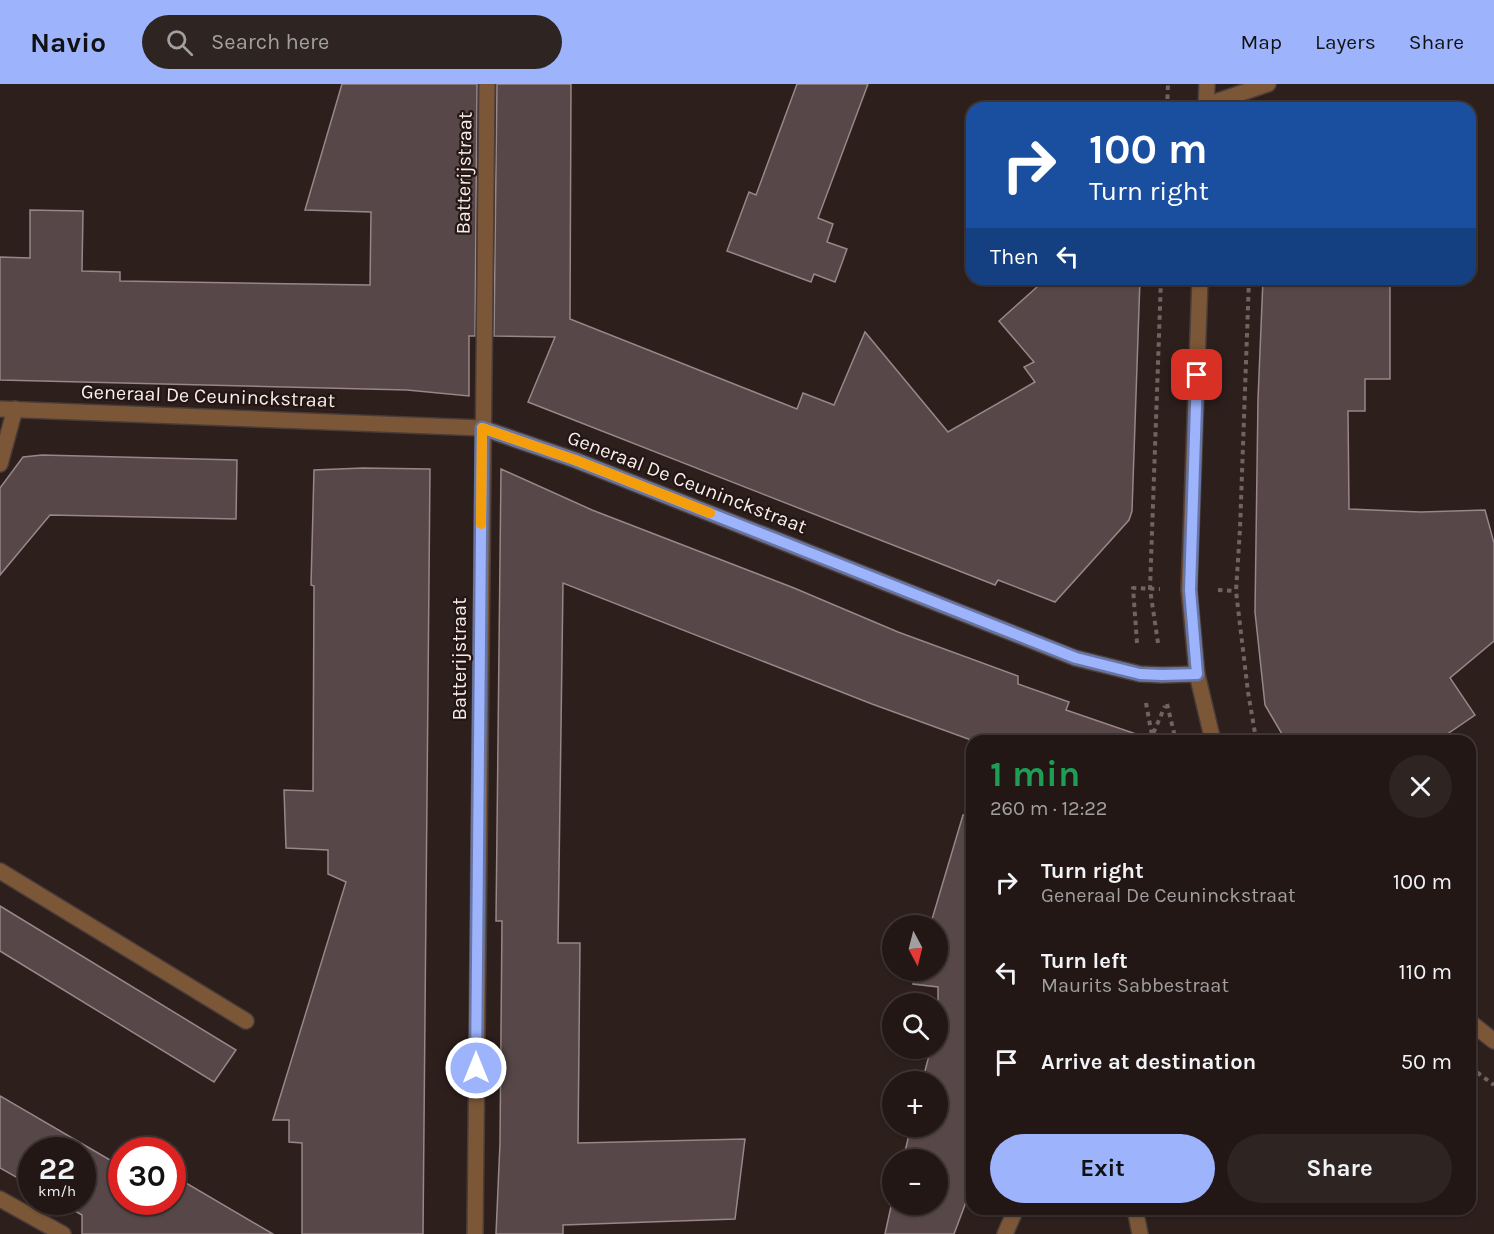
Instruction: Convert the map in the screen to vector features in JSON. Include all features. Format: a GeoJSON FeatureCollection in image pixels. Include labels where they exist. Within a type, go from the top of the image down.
{"type":"FeatureCollection","features":[{"type":"Feature","properties":{"kind":"street","name":"Batterijstraat"},"geometry":{"type":"LineString","coordinates":[[475,1234],[487,84]]}},
{"type":"Feature","properties":{"kind":"street"},"geometry":{"type":"LineString","coordinates":[[1206,102],[1207,84]]}},
{"type":"Feature","properties":{"kind":"street"},"geometry":{"type":"LineString","coordinates":[[1217,102],[1268,84]]}},
{"type":"Feature","properties":{"kind":"street"},"geometry":{"type":"LineString","coordinates":[[1200,285],[1190,590],[1197,674],[1212,735]]}},
{"type":"Feature","properties":{"kind":"street","name":"Generaal De Ceuninckstraat"},"geometry":{"type":"LineString","coordinates":[[8,409],[482,428],[575,460],[1076,658],[1140,674],[1197,674]]}},
{"type":"Feature","properties":{"kind":"street"},"geometry":{"type":"LineString","coordinates":[[0,464],[8,409]]}},
{"type":"Feature","properties":{"kind":"street"},"geometry":{"type":"LineString","coordinates":[[0,871],[246,1021]]}},
{"type":"Feature","properties":{"kind":"street"},"geometry":{"type":"LineString","coordinates":[[1476,1027],[1494,1041]]}},
{"type":"Feature","properties":{"kind":"street"},"geometry":{"type":"LineString","coordinates":[[0,1199],[63,1234]]}},
{"type":"Feature","properties":{"kind":"street"},"geometry":{"type":"LineString","coordinates":[[1005,1234],[1013,1215]]}},
{"type":"Feature","properties":{"kind":"street"},"geometry":{"type":"LineString","coordinates":[[1137,1215],[1140,1234]]}},
{"type":"Feature","properties":{"kind":"path"},"geometry":{"type":"LineString","coordinates":[[1167,84],[1167,102]]}},
{"type":"Feature","properties":{"kind":"path"},"geometry":{"type":"LineString","coordinates":[[1161,285],[1150,589],[1162,675]]}},
{"type":"Feature","properties":{"kind":"path"},"geometry":{"type":"LineString","coordinates":[[1249,285],[1236,591],[1248,692],[1256,735]]}},
{"type":"Feature","properties":{"kind":"path"},"geometry":{"type":"LineString","coordinates":[[1153,735],[1167,702],[1175,735]]}},
{"type":"Feature","properties":{"kind":"path"},"geometry":{"type":"LineString","coordinates":[[1476,1072],[1494,1085]]}},
{"type":"Feature","properties":{"kind":"building"},"geometry":{"type":"Polygon","coordinates":[[[342,84],[477,84],[475,336],[469,336],[469,396],[407,390],[0,380],[0,257],[30,258],[30,210],[83,211],[82,271],[120,272],[120,281],[370,285],[371,212],[305,210],[342,84]]]}},
{"type":"Feature","properties":{"kind":"building"},"geometry":{"type":"Polygon","coordinates":[[[497,84],[571,84],[570,319],[797,409],[803,393],[834,405],[865,332],[948,432],[1035,382],[1024,367],[1034,362],[999,321],[1039,285],[1140,285],[1132,511],[1129,520],[1055,602],[998,580],[995,585],[528,402],[555,337],[494,336],[497,84]]]}},
{"type":"Feature","properties":{"kind":"building"},"geometry":{"type":"Polygon","coordinates":[[[797,84],[868,84],[818,218],[833,224],[827,242],[847,249],[835,282],[814,274],[811,282],[727,251],[749,192],[756,195],[797,84]]]}},
{"type":"Feature","properties":{"kind":"building"},"geometry":{"type":"Polygon","coordinates":[[[1263,285],[1390,285],[1390,379],[1365,379],[1365,411],[1348,411],[1349,509],[1421,512],[1485,510],[1494,543],[1494,641],[1450,678],[1475,715],[1446,735],[1282,735],[1265,705],[1255,612],[1258,399],[1263,285]]]}},
{"type":"Feature","properties":{"kind":"building"},"geometry":{"type":"Polygon","coordinates":[[[42,455],[237,460],[236,519],[50,515],[0,575],[0,488],[23,457],[42,455]]]}},
{"type":"Feature","properties":{"kind":"building"},"geometry":{"type":"Polygon","coordinates":[[[430,469],[423,1234],[302,1234],[302,1143],[289,1142],[289,1120],[273,1120],[346,882],[328,874],[328,850],[286,848],[284,790],[313,791],[314,586],[311,585],[314,470],[430,469]]]}},
{"type":"Feature","properties":{"kind":"building"},"geometry":{"type":"Polygon","coordinates":[[[501,469],[592,510],[794,588],[898,632],[1018,676],[1018,684],[1069,702],[1066,710],[1139,735],[966,735],[966,738],[872,704],[563,583],[558,943],[580,943],[578,1143],[745,1139],[735,1219],[563,1225],[563,1234],[496,1234],[500,1143],[502,921],[496,921],[501,469]]]}},
{"type":"Feature","properties":{"kind":"building"},"geometry":{"type":"Polygon","coordinates":[[[963,815],[966,815],[966,1202],[954,1234],[885,1234],[889,1215],[948,1215],[948,1149],[906,1149],[908,1137],[948,1137],[948,1071],[925,1071],[928,1059],[948,1059],[948,993],[938,993],[938,987],[913,984],[914,981],[948,981],[948,915],[933,915],[963,815]]]}},
{"type":"Feature","properties":{"kind":"building"},"geometry":{"type":"Polygon","coordinates":[[[0,906],[236,1050],[214,1082],[0,951],[0,906]]]}},
{"type":"Feature","properties":{"kind":"building"},"geometry":{"type":"Polygon","coordinates":[[[0,1096],[70,1137],[18,1137],[18,1178],[0,1168],[0,1096]]]}},
{"type":"Feature","properties":{"kind":"building"},"geometry":{"type":"Polygon","coordinates":[[[96,1152],[108,1159],[108,1215],[186,1215],[186,1183],[273,1234],[82,1234],[82,1215],[96,1215],[96,1152]]]}},
{"type":"Feature","properties":{"kind":"slow traffic"},"geometry":{"type":"LineString","coordinates":[[481,524],[482,428],[575,460],[710,513]]}},
{"type":"Feature","properties":{"kind":"route"},"geometry":{"type":"LineString","coordinates":[[476,1068],[482,428],[575,460],[1076,658],[1140,674],[1197,674],[1190,590],[1197,375]]}}]}
